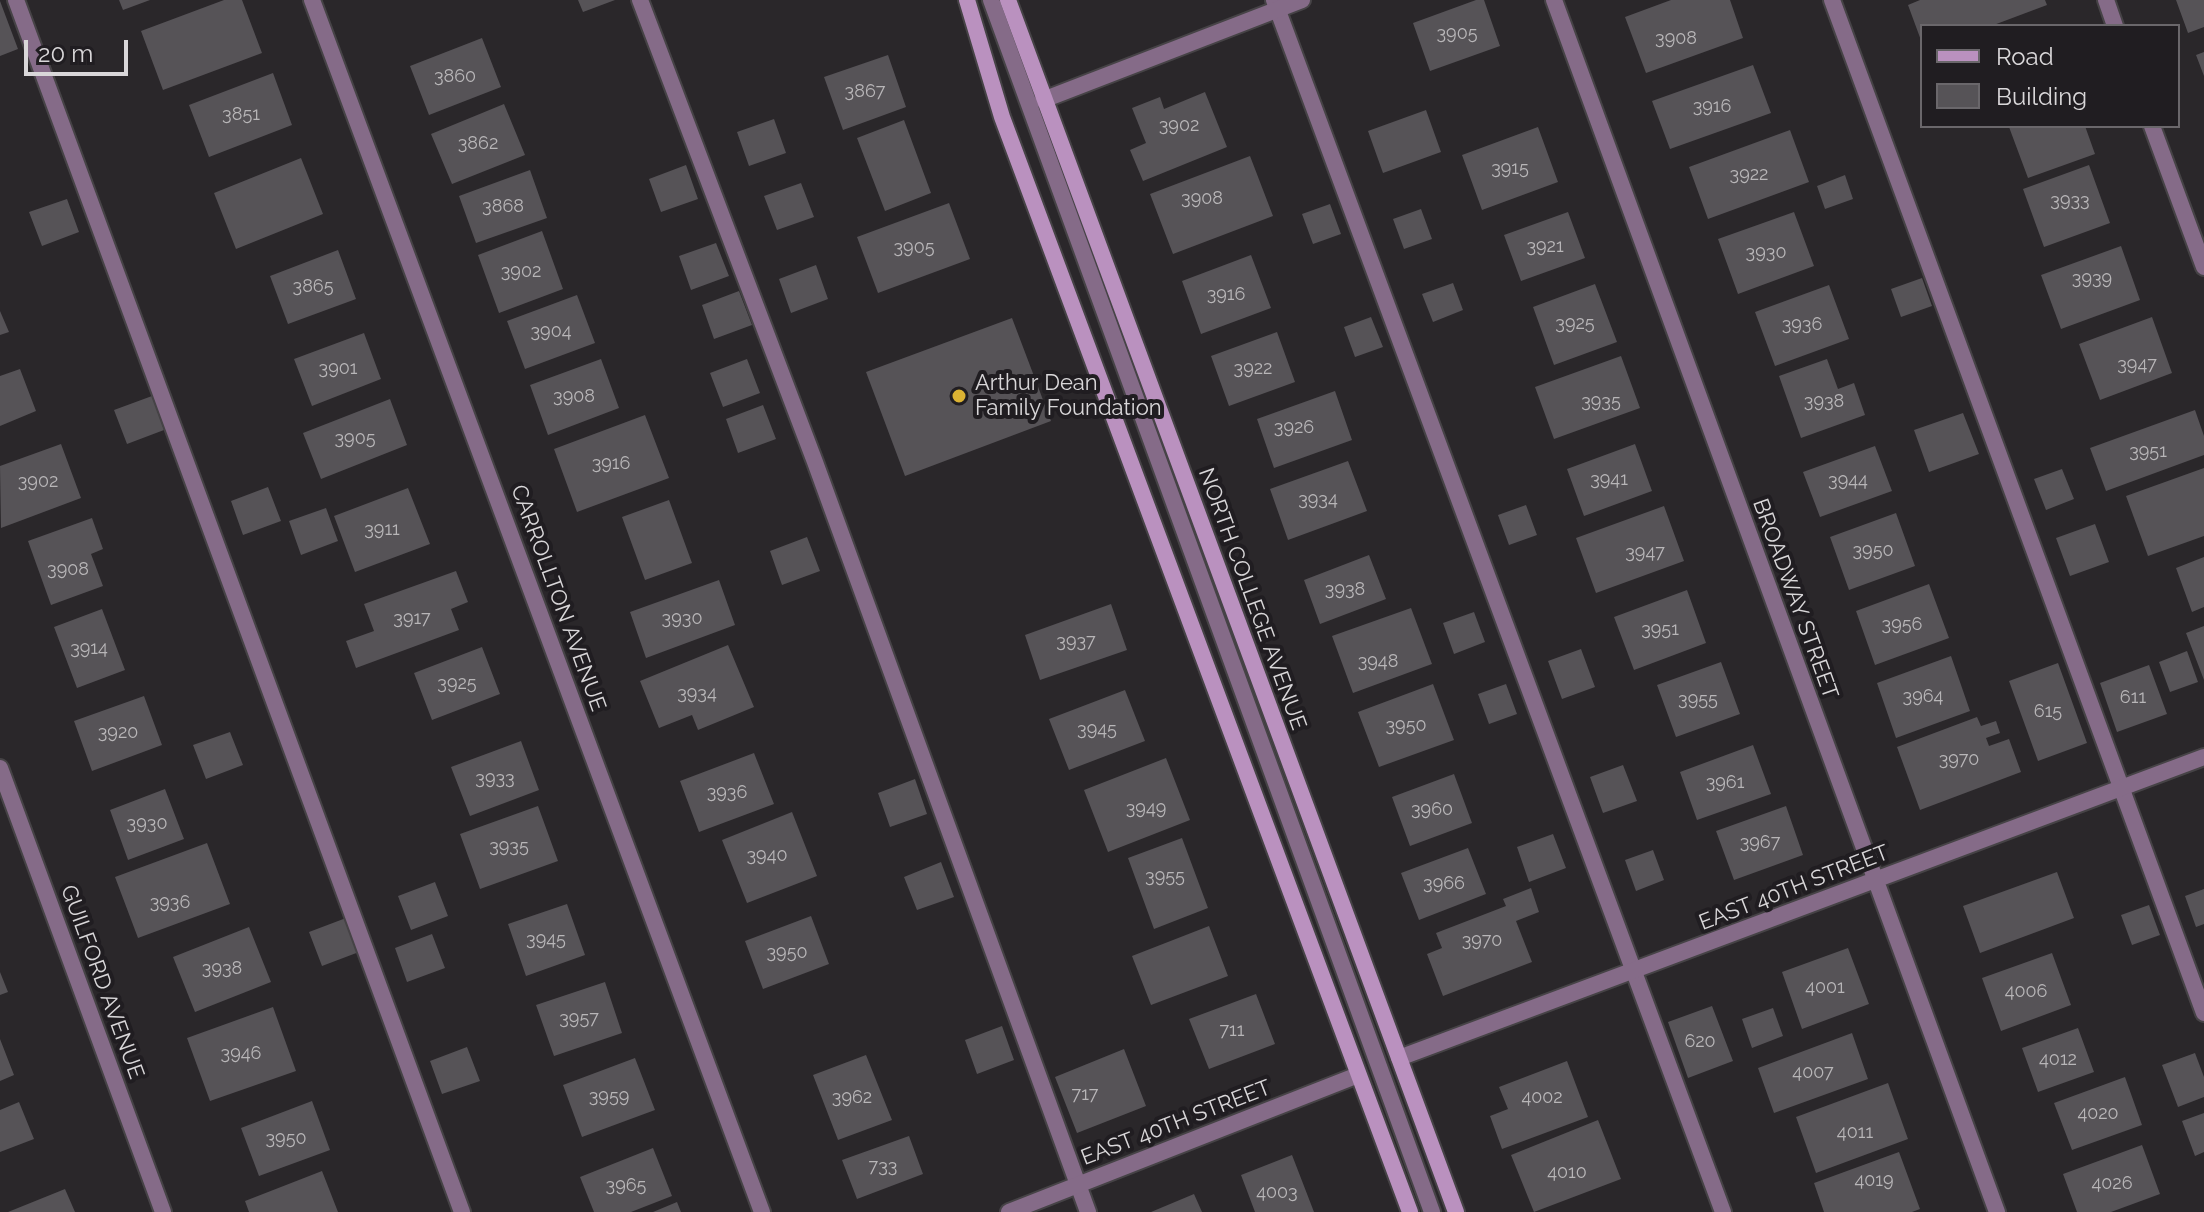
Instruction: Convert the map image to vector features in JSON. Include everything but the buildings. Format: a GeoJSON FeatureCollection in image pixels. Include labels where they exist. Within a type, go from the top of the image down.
{"type":"FeatureCollection","features":[{"type":"Feature","properties":{"kind":"main road"},"geometry":{"type":"LineString","coordinates":[[967,0],[1002,117],[1410,1212]]}},
{"type":"Feature","properties":{"kind":"main road","name":"NORTH COLLEGE AVENUE"},"geometry":{"type":"LineString","coordinates":[[1008,0],[1456,1212]]}},
{"type":"Feature","properties":{"kind":"street"},"geometry":{"type":"LineString","coordinates":[[16,0],[462,1212]]}},
{"type":"Feature","properties":{"kind":"street","name":"CARROLLTON AVENUE"},"geometry":{"type":"LineString","coordinates":[[312,0],[762,1212]]}},
{"type":"Feature","properties":{"kind":"street"},"geometry":{"type":"LineString","coordinates":[[640,0],[821,476],[1088,1212]]}},
{"type":"Feature","properties":{"kind":"street","name":"NORTH COLLEGE AVENUE"},"geometry":{"type":"LineString","coordinates":[[991,0],[1432,1212]]}},
{"type":"Feature","properties":{"kind":"street"},"geometry":{"type":"LineString","coordinates":[[1043,100],[1276,5],[1302,0]]}},
{"type":"Feature","properties":{"kind":"street","name":"BROADWAY STREET"},"geometry":{"type":"LineString","coordinates":[[1554,0],[1997,1212]]}},
{"type":"Feature","properties":{"kind":"street"},"geometry":{"type":"LineString","coordinates":[[1832,0],[2204,1013]]}},
{"type":"Feature","properties":{"kind":"street"},"geometry":{"type":"LineString","coordinates":[[2106,0],[2114,24]]}},
{"type":"Feature","properties":{"kind":"street"},"geometry":{"type":"LineString","coordinates":[[1276,5],[1723,1212]]}},
{"type":"Feature","properties":{"kind":"street"},"geometry":{"type":"LineString","coordinates":[[2153,128],[2204,267]]}},
{"type":"Feature","properties":{"kind":"street","name":"EAST 40TH STREET"},"geometry":{"type":"LineString","coordinates":[[1399,1058],[2204,757]]}},
{"type":"Feature","properties":{"kind":"street","name":"GUILFORD AVENUE"},"geometry":{"type":"LineString","coordinates":[[0,768],[163,1212]]}},
{"type":"Feature","properties":{"kind":"street","name":"EAST 40TH STREET"},"geometry":{"type":"LineString","coordinates":[[1009,1212],[1358,1075]]}},
{"type":"Feature","properties":{"kind":"place","name":"Arthur Dean Family Foundation"},"geometry":{"type":"Point","coordinates":[959,396]}}]}
